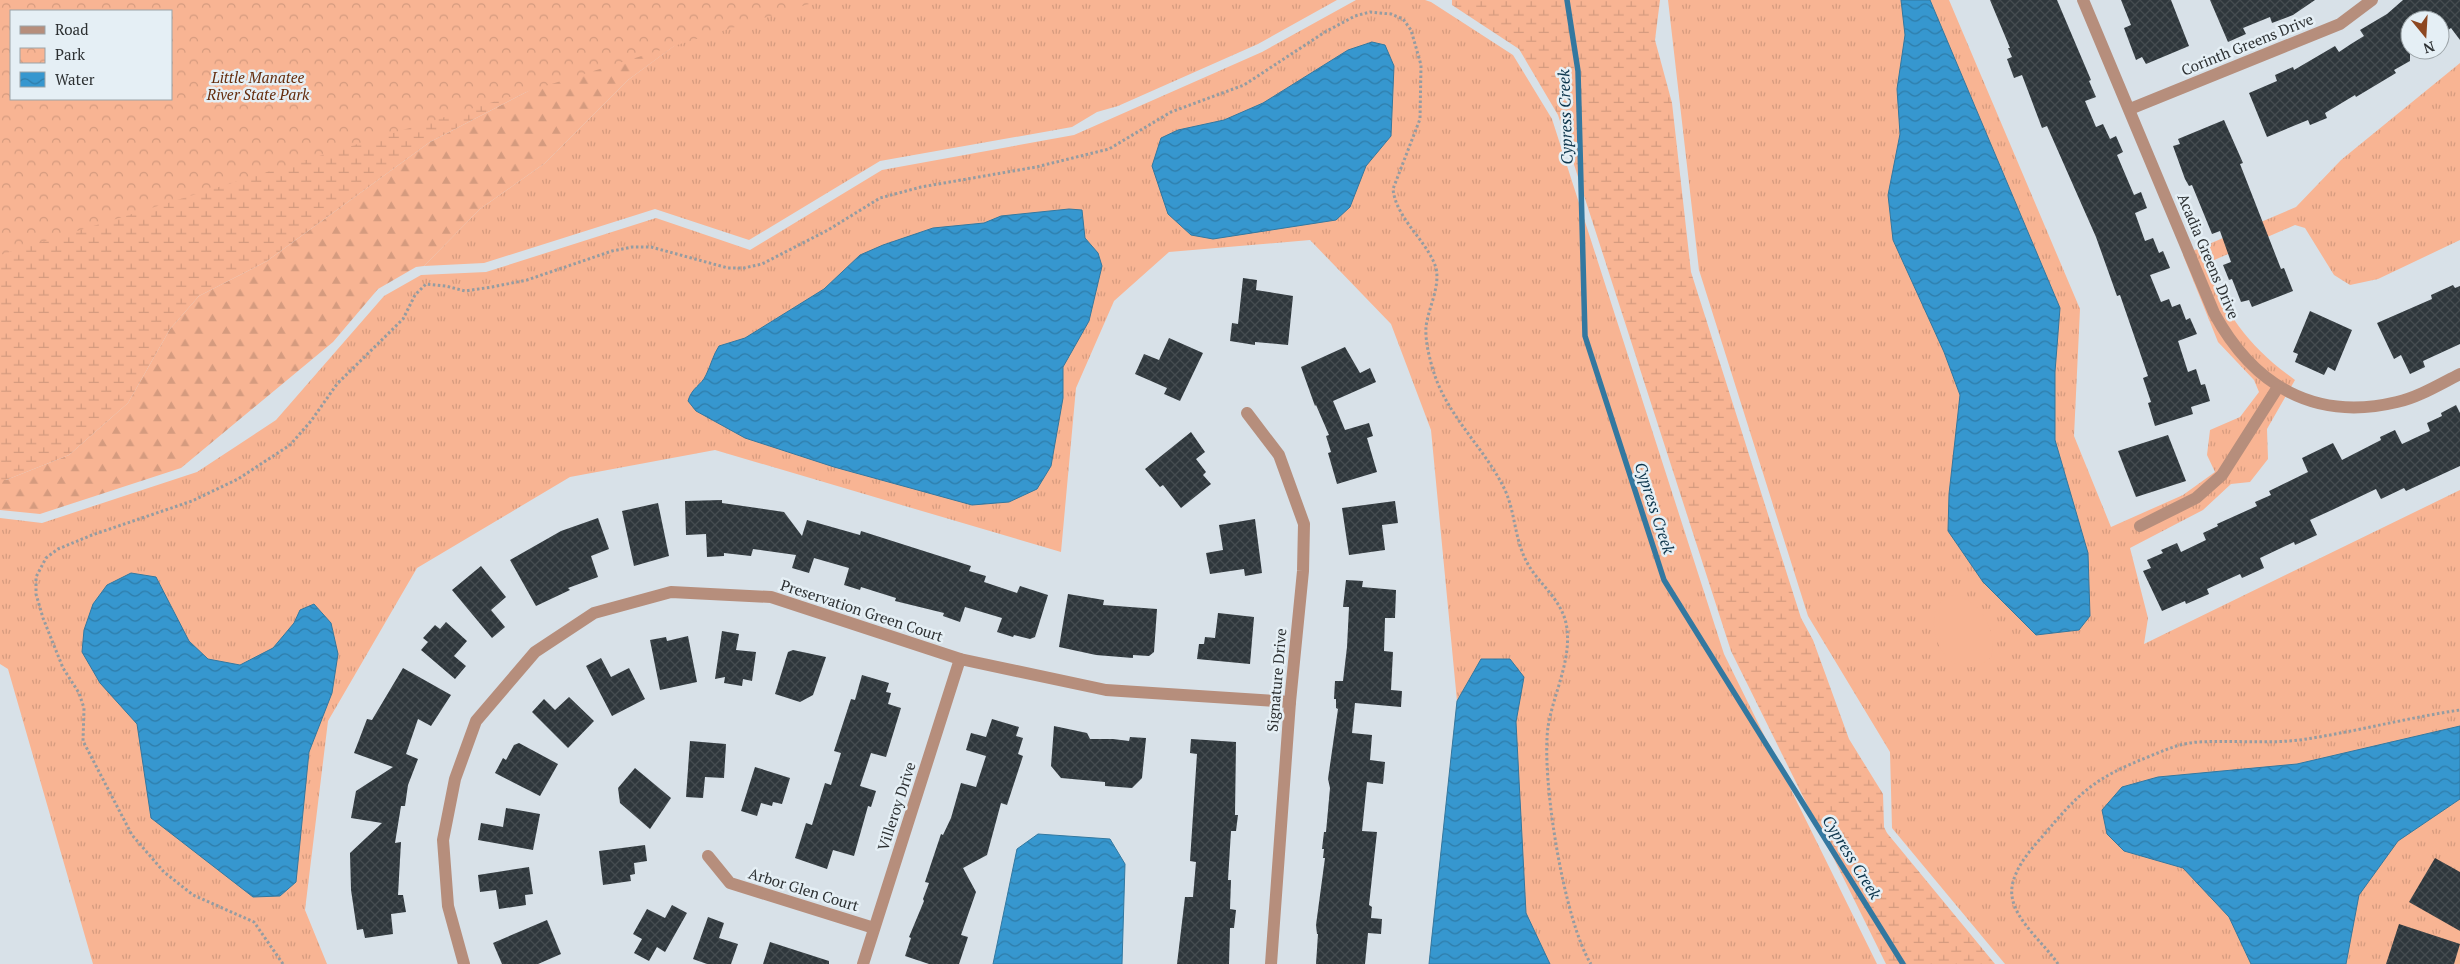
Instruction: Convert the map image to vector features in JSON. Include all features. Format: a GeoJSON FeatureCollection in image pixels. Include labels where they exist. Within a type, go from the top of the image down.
{"type":"FeatureCollection","features":[{"type":"Feature","properties":{"kind":"street","name":"Acadia Greens Drive"},"geometry":{"type":"LineString","coordinates":[[2083,0],[2214,313],[2225,333],[2249,363],[2278,387],[2317,403],[2337,406],[2378,406],[2417,395],[2460,374]]}},
{"type":"Feature","properties":{"kind":"street","name":"Corinth Greens Drive"},"geometry":{"type":"LineString","coordinates":[[2130,109],[2340,24],[2372,0]]}},
{"type":"Feature","properties":{"kind":"street"},"geometry":{"type":"LineString","coordinates":[[2140,526],[2196,498],[2222,476],[2278,387]]}},
{"type":"Feature","properties":{"kind":"street","name":"Signature Drive"},"geometry":{"type":"LineString","coordinates":[[1247,413],[1279,456],[1304,524],[1302,571],[1290,702],[1271,964]]}},
{"type":"Feature","properties":{"kind":"street","name":"Preservation Green Court"},"geometry":{"type":"LineString","coordinates":[[464,964],[448,906],[443,840],[455,779],[476,721],[536,652],[594,613],[671,592],[771,597],[960,659],[1106,690],[1290,702]]}},
{"type":"Feature","properties":{"kind":"street","name":"Villeroy Drive"},"geometry":{"type":"LineString","coordinates":[[863,964],[960,659]]}},
{"type":"Feature","properties":{"kind":"street","name":"Arbor Glen Court"},"geometry":{"type":"LineString","coordinates":[[708,856],[730,883],[874,928]]}},
{"type":"Feature","properties":{"kind":"path"},"geometry":{"type":"LineString","coordinates":[[283,964],[254,922],[193,895],[164,872],[132,835],[83,741],[84,708],[79,693],[63,668],[43,618],[36,594],[36,577],[46,558],[58,549],[92,535],[192,501],[238,479],[290,445],[311,421],[337,384],[403,319],[415,295],[426,284],[446,286],[465,291],[492,287],[527,280],[612,251],[632,247],[651,247],[728,268],[744,268],[762,264],[828,230],[880,198],[921,186],[1036,167],[1109,149],[1171,112],[1244,85],[1325,32],[1348,20],[1370,12],[1391,14],[1403,19],[1411,30],[1421,65],[1420,119],[1393,189],[1394,201],[1422,242],[1436,267],[1434,292],[1426,327],[1429,354],[1435,376],[1444,396],[1506,492],[1518,547],[1530,568],[1552,594],[1561,610],[1567,628],[1568,645],[1548,730],[1548,789],[1572,918],[1584,953],[1591,964]]}},
{"type":"Feature","properties":{"kind":"path"},"geometry":{"type":"LineString","coordinates":[[2058,964],[2036,939],[2021,916],[2012,895],[2012,882],[2035,845],[2070,803],[2098,780],[2130,763],[2172,746],[2197,742],[2250,743],[2300,740],[2460,710]]}},
{"type":"Feature","properties":{"kind":"green space","name":"Little Manatee River State Park"},"geometry":{"type":"Polygon","coordinates":[[[0,0],[822,0],[0,255],[0,0]]]}},
{"type":"Feature","properties":{"kind":"green space"},"geometry":{"type":"Polygon","coordinates":[[[97,0],[601,0],[538,86],[430,142],[267,261],[199,296],[170,329],[128,403],[69,455],[6,480],[0,480],[0,44],[10,100],[172,100],[172,10],[97,0]]]}},
{"type":"Feature","properties":{"kind":"green space"},"geometry":{"type":"Polygon","coordinates":[[[736,0],[1337,0],[1258,44],[1118,106],[1097,112],[1072,127],[880,161],[749,240],[655,209],[484,263],[424,266],[480,209],[545,163],[628,80],[736,0]]]}},
{"type":"Feature","properties":{"kind":"green space"},"geometry":{"type":"Polygon","coordinates":[[[1356,0],[1425,0],[1431,2],[1513,55],[1552,119],[1724,654],[1877,964],[1429,964],[1457,701],[1431,430],[1391,324],[1310,240],[1169,252],[1114,301],[1076,388],[1061,552],[715,450],[570,477],[417,568],[328,721],[305,910],[327,964],[93,964],[8,669],[0,664],[0,518],[42,523],[197,472],[276,420],[384,296],[421,275],[486,272],[656,218],[750,250],[882,170],[1074,135],[1262,52],[1356,0]]]}},
{"type":"Feature","properties":{"kind":"green space"},"geometry":{"type":"Polygon","coordinates":[[[1452,0],[1660,0],[1655,40],[1672,103],[1691,272],[1801,618],[1813,640],[1849,739],[1883,794],[1884,827],[1887,833],[1995,964],[1886,964],[1731,651],[1558,115],[1519,49],[1452,5],[1452,0]]]}},
{"type":"Feature","properties":{"kind":"green space"},"geometry":{"type":"Polygon","coordinates":[[[1668,0],[1949,0],[2080,309],[2074,436],[2111,527],[2183,495],[2215,472],[2207,455],[2210,430],[2240,417],[2259,392],[2254,380],[2218,342],[2183,255],[2296,207],[2341,160],[2460,63],[2460,240],[2378,279],[2350,285],[2334,275],[2305,228],[2295,225],[2205,264],[2213,283],[2241,329],[2252,343],[2295,380],[2267,429],[2268,459],[2250,482],[2231,484],[2203,510],[2130,548],[2148,618],[2144,644],[2460,490],[2460,964],[2005,964],[1892,828],[1890,752],[1808,616],[1699,270],[1668,0]]]}},
{"type":"Feature","properties":{"kind":"green space"},"geometry":{"type":"Polygon","coordinates":[[[730,5],[628,80],[545,163],[480,209],[424,266],[416,267],[378,289],[333,342],[181,468],[40,514],[0,510],[0,480],[6,480],[69,455],[128,403],[170,329],[199,296],[267,261],[430,142],[538,86],[730,5]]]}},
{"type":"Feature","properties":{"kind":"green space"},"geometry":{"type":"Polygon","coordinates":[[[1955,595],[1973,604],[1986,619],[1990,628],[1993,648],[1991,658],[1977,666],[1962,666],[1950,660],[1941,649],[1936,635],[1934,621],[1937,609],[1944,599],[1955,595]]]}},
{"type":"Feature","properties":{"kind":"water"},"geometry":{"type":"Polygon","coordinates":[[[1901,0],[1930,0],[2060,308],[2055,372],[2055,440],[2088,553],[2090,616],[2079,630],[2036,635],[1983,582],[1948,531],[1949,494],[1960,395],[1944,352],[1893,240],[1888,195],[1900,134],[1897,89],[1905,35],[1901,0]]]}},
{"type":"Feature","properties":{"kind":"water"},"geometry":{"type":"Polygon","coordinates":[[[1372,42],[1385,45],[1394,66],[1391,136],[1366,166],[1350,207],[1336,220],[1213,239],[1191,235],[1168,214],[1152,166],[1161,138],[1178,130],[1224,120],[1263,103],[1348,50],[1372,42]]]}},
{"type":"Feature","properties":{"kind":"water"},"geometry":{"type":"Polygon","coordinates":[[[1069,209],[1082,210],[1085,238],[1098,253],[1102,266],[1089,321],[1063,367],[1063,398],[1051,466],[1037,489],[1009,502],[972,505],[834,467],[745,438],[696,411],[688,401],[704,379],[719,346],[745,338],[824,289],[860,255],[933,228],[984,223],[1001,216],[1069,209]]]}},
{"type":"Feature","properties":{"kind":"water"},"geometry":{"type":"Polygon","coordinates":[[[131,573],[156,577],[189,641],[208,659],[240,665],[273,648],[294,623],[300,610],[314,604],[331,623],[338,654],[332,693],[309,752],[296,882],[280,896],[253,897],[151,818],[137,724],[100,683],[82,652],[84,630],[93,604],[107,585],[131,573]]]}},
{"type":"Feature","properties":{"kind":"water"},"geometry":{"type":"Polygon","coordinates":[[[1481,659],[1510,659],[1524,677],[1516,722],[1526,913],[1550,964],[1429,964],[1457,701],[1481,659]]]}},
{"type":"Feature","properties":{"kind":"water"},"geometry":{"type":"Polygon","coordinates":[[[2460,726],[2460,799],[2398,841],[2359,895],[2346,964],[2251,964],[2229,917],[2183,868],[2124,851],[2107,834],[2102,810],[2122,787],[2158,777],[2297,764],[2460,726]]]}},
{"type":"Feature","properties":{"kind":"water"},"geometry":{"type":"Polygon","coordinates":[[[1038,834],[1110,839],[1125,864],[1122,964],[993,964],[1017,849],[1038,834]]]}},
{"type":"Feature","properties":{"kind":"building"},"geometry":{"type":"Polygon","coordinates":[[[1990,0],[2057,0],[2091,80],[2089,81],[2096,97],[2085,101],[2096,127],[2103,124],[2110,139],[2116,136],[2123,152],[2117,155],[2134,195],[2141,192],[2147,208],[2135,213],[2145,241],[2153,238],[2159,253],[2163,251],[2170,268],[2150,275],[2161,302],[2169,299],[2172,307],[2180,304],[2186,320],[2190,318],[2197,334],[2178,341],[2188,372],[2196,369],[2201,385],[2205,384],[2210,401],[2191,407],[2193,414],[2155,426],[2148,403],[2151,402],[2143,378],[2148,376],[2120,295],[2117,296],[2096,237],[2047,126],[2042,128],[2022,75],[2014,78],[2007,59],[2012,57],[2008,48],[2010,48],[1990,0]]]}},
{"type":"Feature","properties":{"kind":"building"},"geometry":{"type":"Polygon","coordinates":[[[2121,0],[2171,0],[2189,46],[2146,64],[2142,57],[2136,60],[2124,28],[2131,25],[2121,0]]]}},
{"type":"Feature","properties":{"kind":"building"},"geometry":{"type":"Polygon","coordinates":[[[2210,0],[2315,0],[2293,15],[2272,23],[2270,17],[2243,28],[2246,34],[2228,42],[2210,0]]]}},
{"type":"Feature","properties":{"kind":"building"},"geometry":{"type":"Polygon","coordinates":[[[2403,0],[2460,0],[2460,40],[2450,29],[2450,10],[2400,10],[2400,60],[2410,61],[2394,70],[2396,73],[2325,113],[2327,118],[2310,125],[2308,120],[2267,137],[2249,93],[2277,81],[2275,75],[2293,67],[2294,70],[2335,46],[2339,52],[2364,36],[2360,30],[2387,14],[2403,0]]]}},
{"type":"Feature","properties":{"kind":"building"},"geometry":{"type":"Polygon","coordinates":[[[2224,120],[2243,163],[2240,164],[2281,269],[2284,268],[2293,291],[2252,307],[2249,300],[2241,302],[2232,279],[2229,280],[2223,265],[2231,262],[2220,231],[2212,234],[2192,185],[2189,186],[2185,179],[2173,146],[2180,144],[2178,139],[2224,120]]]}},
{"type":"Feature","properties":{"kind":"building"},"geometry":{"type":"Polygon","coordinates":[[[1243,278],[1257,280],[1256,290],[1293,296],[1288,345],[1255,342],[1255,345],[1230,341],[1232,323],[1238,324],[1243,278]]]}},
{"type":"Feature","properties":{"kind":"building"},"geometry":{"type":"Polygon","coordinates":[[[2453,285],[2455,288],[2460,286],[2460,344],[2423,361],[2425,367],[2410,374],[2401,355],[2394,359],[2377,323],[2432,299],[2431,295],[2453,285]]]}},
{"type":"Feature","properties":{"kind":"building"},"geometry":{"type":"Polygon","coordinates":[[[2310,311],[2352,330],[2335,371],[2328,367],[2324,375],[2295,362],[2298,354],[2293,352],[2310,311]]]}},
{"type":"Feature","properties":{"kind":"building"},"geometry":{"type":"Polygon","coordinates":[[[1169,338],[1203,353],[1180,401],[1164,394],[1167,388],[1135,374],[1144,354],[1159,360],[1169,338]]]}},
{"type":"Feature","properties":{"kind":"building"},"geometry":{"type":"Polygon","coordinates":[[[1345,347],[1360,373],[1370,368],[1376,382],[1333,401],[1345,430],[1369,423],[1373,436],[1367,438],[1377,472],[1337,484],[1328,453],[1331,452],[1326,436],[1329,435],[1315,406],[1301,367],[1345,347]]]}},
{"type":"Feature","properties":{"kind":"building"},"geometry":{"type":"Polygon","coordinates":[[[2456,405],[2460,413],[2460,466],[2406,491],[2404,488],[2381,499],[2376,489],[2310,520],[2317,535],[2295,545],[2294,542],[2260,558],[2264,568],[2242,578],[2240,574],[2207,589],[2209,594],[2186,604],[2185,601],[2162,611],[2143,571],[2151,568],[2147,560],[2163,553],[2161,550],[2177,543],[2181,552],[2206,540],[2203,533],[2218,526],[2217,524],[2257,506],[2255,502],[2271,495],[2269,491],[2308,472],[2302,458],[2333,443],[2342,460],[2381,440],[2380,437],[2395,430],[2402,444],[2430,431],[2427,423],[2442,416],[2441,413],[2456,405]]]}},
{"type":"Feature","properties":{"kind":"building"},"geometry":{"type":"Polygon","coordinates":[[[1191,432],[1205,452],[1196,459],[1206,472],[1203,475],[1211,484],[1181,508],[1163,485],[1160,487],[1145,469],[1191,432]]]}},
{"type":"Feature","properties":{"kind":"building"},"geometry":{"type":"Polygon","coordinates":[[[2168,435],[2186,481],[2136,497],[2118,451],[2168,435]]]}},
{"type":"Feature","properties":{"kind":"building"},"geometry":{"type":"Polygon","coordinates":[[[722,500],[722,503],[784,512],[802,536],[807,520],[860,535],[861,531],[971,566],[969,571],[986,576],[984,582],[1017,593],[1020,586],[1048,595],[1035,637],[1030,639],[1014,635],[1013,637],[997,632],[1002,618],[965,607],[960,622],[943,616],[944,613],[895,601],[896,598],[861,587],[860,590],[844,585],[849,568],[814,558],[809,573],[792,568],[796,555],[753,549],[751,556],[724,553],[724,556],[707,557],[706,534],[686,535],[685,501],[722,500]]]}},
{"type":"Feature","properties":{"kind":"building"},"geometry":{"type":"Polygon","coordinates":[[[1395,501],[1398,523],[1382,525],[1385,550],[1349,555],[1342,508],[1395,501]]]}},
{"type":"Feature","properties":{"kind":"building"},"geometry":{"type":"Polygon","coordinates":[[[658,503],[669,556],[634,566],[622,511],[658,503]]]}},
{"type":"Feature","properties":{"kind":"building"},"geometry":{"type":"Polygon","coordinates":[[[598,518],[609,549],[591,556],[598,577],[568,588],[570,590],[536,606],[510,560],[561,531],[598,518]]]}},
{"type":"Feature","properties":{"kind":"building"},"geometry":{"type":"Polygon","coordinates":[[[1255,519],[1262,573],[1245,576],[1244,569],[1210,574],[1206,553],[1223,550],[1219,525],[1255,519]]]}},
{"type":"Feature","properties":{"kind":"building"},"geometry":{"type":"Polygon","coordinates":[[[481,566],[506,597],[491,610],[505,627],[492,638],[452,590],[481,566]]]}},
{"type":"Feature","properties":{"kind":"building"},"geometry":{"type":"Polygon","coordinates":[[[1346,580],[1363,581],[1362,587],[1396,590],[1395,618],[1385,618],[1384,651],[1393,652],[1391,690],[1402,691],[1401,707],[1355,703],[1352,733],[1372,735],[1370,760],[1385,762],[1383,784],[1367,782],[1362,831],[1377,832],[1369,905],[1372,907],[1371,918],[1382,919],[1381,934],[1368,933],[1365,964],[1316,964],[1318,934],[1316,925],[1325,858],[1323,858],[1324,849],[1322,849],[1324,832],[1326,832],[1330,788],[1328,779],[1338,709],[1336,708],[1336,699],[1334,699],[1335,681],[1343,681],[1347,647],[1349,607],[1343,607],[1346,580]]]}},
{"type":"Feature","properties":{"kind":"building"},"geometry":{"type":"Polygon","coordinates":[[[1068,594],[1104,600],[1103,605],[1157,609],[1154,652],[1149,656],[1133,655],[1133,658],[1096,655],[1059,647],[1068,594]]]}},
{"type":"Feature","properties":{"kind":"building"},"geometry":{"type":"Polygon","coordinates":[[[1218,613],[1254,617],[1250,664],[1197,659],[1199,644],[1204,644],[1205,637],[1215,638],[1218,613]]]}},
{"type":"Feature","properties":{"kind":"building"},"geometry":{"type":"Polygon","coordinates":[[[446,622],[467,641],[454,656],[466,666],[455,679],[421,650],[428,642],[423,638],[435,625],[440,629],[446,622]]]}},
{"type":"Feature","properties":{"kind":"building"},"geometry":{"type":"Polygon","coordinates":[[[722,631],[739,634],[736,650],[756,652],[752,681],[743,679],[742,686],[724,683],[725,677],[715,679],[722,631]]]}},
{"type":"Feature","properties":{"kind":"building"},"geometry":{"type":"Polygon","coordinates":[[[688,636],[697,682],[660,690],[650,640],[666,637],[667,641],[688,636]]]}},
{"type":"Feature","properties":{"kind":"building"},"geometry":{"type":"Polygon","coordinates":[[[793,650],[826,657],[813,695],[800,702],[775,694],[788,652],[793,650]]]}},
{"type":"Feature","properties":{"kind":"building"},"geometry":{"type":"Polygon","coordinates":[[[601,658],[611,677],[629,668],[645,699],[612,716],[586,666],[601,658]]]}},
{"type":"Feature","properties":{"kind":"building"},"geometry":{"type":"Polygon","coordinates":[[[403,668],[451,695],[431,726],[418,719],[406,754],[418,759],[408,785],[405,806],[401,806],[395,843],[401,842],[398,895],[403,895],[406,912],[391,914],[393,934],[365,938],[363,929],[357,930],[351,890],[350,853],[382,823],[351,818],[356,791],[393,767],[354,753],[367,719],[372,720],[403,668]]]}},
{"type":"Feature","properties":{"kind":"building"},"geometry":{"type":"Polygon","coordinates":[[[862,675],[889,683],[886,692],[891,693],[888,704],[901,708],[886,757],[871,753],[860,786],[876,791],[871,807],[868,806],[854,856],[833,850],[827,869],[795,858],[806,823],[812,825],[825,783],[831,785],[841,753],[834,751],[851,699],[855,700],[862,675]]]}},
{"type":"Feature","properties":{"kind":"building"},"geometry":{"type":"Polygon","coordinates":[[[569,697],[594,721],[568,748],[532,712],[544,699],[555,710],[569,697]]]}},
{"type":"Feature","properties":{"kind":"building"},"geometry":{"type":"Polygon","coordinates":[[[992,719],[1019,727],[1016,736],[1023,738],[1018,754],[1023,756],[1007,805],[1001,803],[987,855],[963,868],[976,892],[961,935],[968,937],[959,964],[929,964],[905,956],[911,938],[909,937],[924,901],[929,883],[925,882],[941,834],[943,835],[951,818],[961,783],[976,787],[986,756],[966,750],[971,733],[986,737],[992,719]]]}},
{"type":"Feature","properties":{"kind":"building"},"geometry":{"type":"Polygon","coordinates":[[[1054,726],[1087,733],[1090,739],[1129,741],[1130,737],[1146,738],[1142,778],[1132,788],[1105,786],[1105,782],[1061,778],[1051,766],[1054,726]]]}},
{"type":"Feature","properties":{"kind":"building"},"geometry":{"type":"Polygon","coordinates":[[[1191,739],[1236,742],[1235,815],[1238,815],[1236,831],[1231,831],[1228,880],[1231,880],[1230,909],[1236,910],[1234,928],[1230,928],[1229,964],[1177,964],[1185,897],[1193,897],[1196,862],[1190,861],[1197,754],[1190,753],[1191,739]]]}},
{"type":"Feature","properties":{"kind":"building"},"geometry":{"type":"Polygon","coordinates":[[[690,741],[726,744],[724,778],[705,777],[703,798],[686,797],[690,741]]]}},
{"type":"Feature","properties":{"kind":"building"},"geometry":{"type":"Polygon","coordinates":[[[519,743],[558,764],[540,796],[495,773],[503,758],[506,760],[514,745],[519,743]]]}},
{"type":"Feature","properties":{"kind":"building"},"geometry":{"type":"Polygon","coordinates":[[[755,767],[790,778],[782,804],[773,802],[772,806],[761,803],[757,816],[741,811],[755,767]]]}},
{"type":"Feature","properties":{"kind":"building"},"geometry":{"type":"Polygon","coordinates":[[[635,768],[671,798],[650,829],[620,803],[618,788],[635,768]]]}},
{"type":"Feature","properties":{"kind":"building"},"geometry":{"type":"Polygon","coordinates":[[[506,808],[540,814],[533,850],[478,840],[481,823],[503,827],[506,808]]]}},
{"type":"Feature","properties":{"kind":"building"},"geometry":{"type":"Polygon","coordinates":[[[645,845],[647,861],[634,863],[635,874],[630,875],[631,881],[603,885],[599,851],[645,845]]]}},
{"type":"Feature","properties":{"kind":"building"},"geometry":{"type":"Polygon","coordinates":[[[2435,858],[2460,872],[2460,931],[2409,902],[2435,858]]]}},
{"type":"Feature","properties":{"kind":"building"},"geometry":{"type":"Polygon","coordinates":[[[529,867],[533,894],[525,895],[526,905],[499,909],[496,890],[480,892],[478,875],[529,867]]]}},
{"type":"Feature","properties":{"kind":"building"},"geometry":{"type":"Polygon","coordinates":[[[672,905],[687,913],[665,952],[657,947],[649,961],[634,953],[642,939],[633,934],[647,909],[665,918],[672,905]]]}},
{"type":"Feature","properties":{"kind":"building"},"geometry":{"type":"Polygon","coordinates":[[[708,917],[724,923],[719,938],[738,944],[731,964],[707,964],[693,959],[708,917]]]}},
{"type":"Feature","properties":{"kind":"building"},"geometry":{"type":"Polygon","coordinates":[[[547,920],[561,954],[538,964],[502,964],[493,943],[547,920]]]}},
{"type":"Feature","properties":{"kind":"building"},"geometry":{"type":"Polygon","coordinates":[[[2399,924],[2460,944],[2454,964],[2386,964],[2399,924]]]}},
{"type":"Feature","properties":{"kind":"building"},"geometry":{"type":"Polygon","coordinates":[[[770,942],[829,961],[829,964],[763,964],[770,942]]]}},
{"type":"Feature","properties":{"kind":"waterway","name":"Cypress Creek"},"geometry":{"type":"LineString","coordinates":[[1567,0],[1578,71],[1585,336],[1664,580],[1903,964]]}}]}
